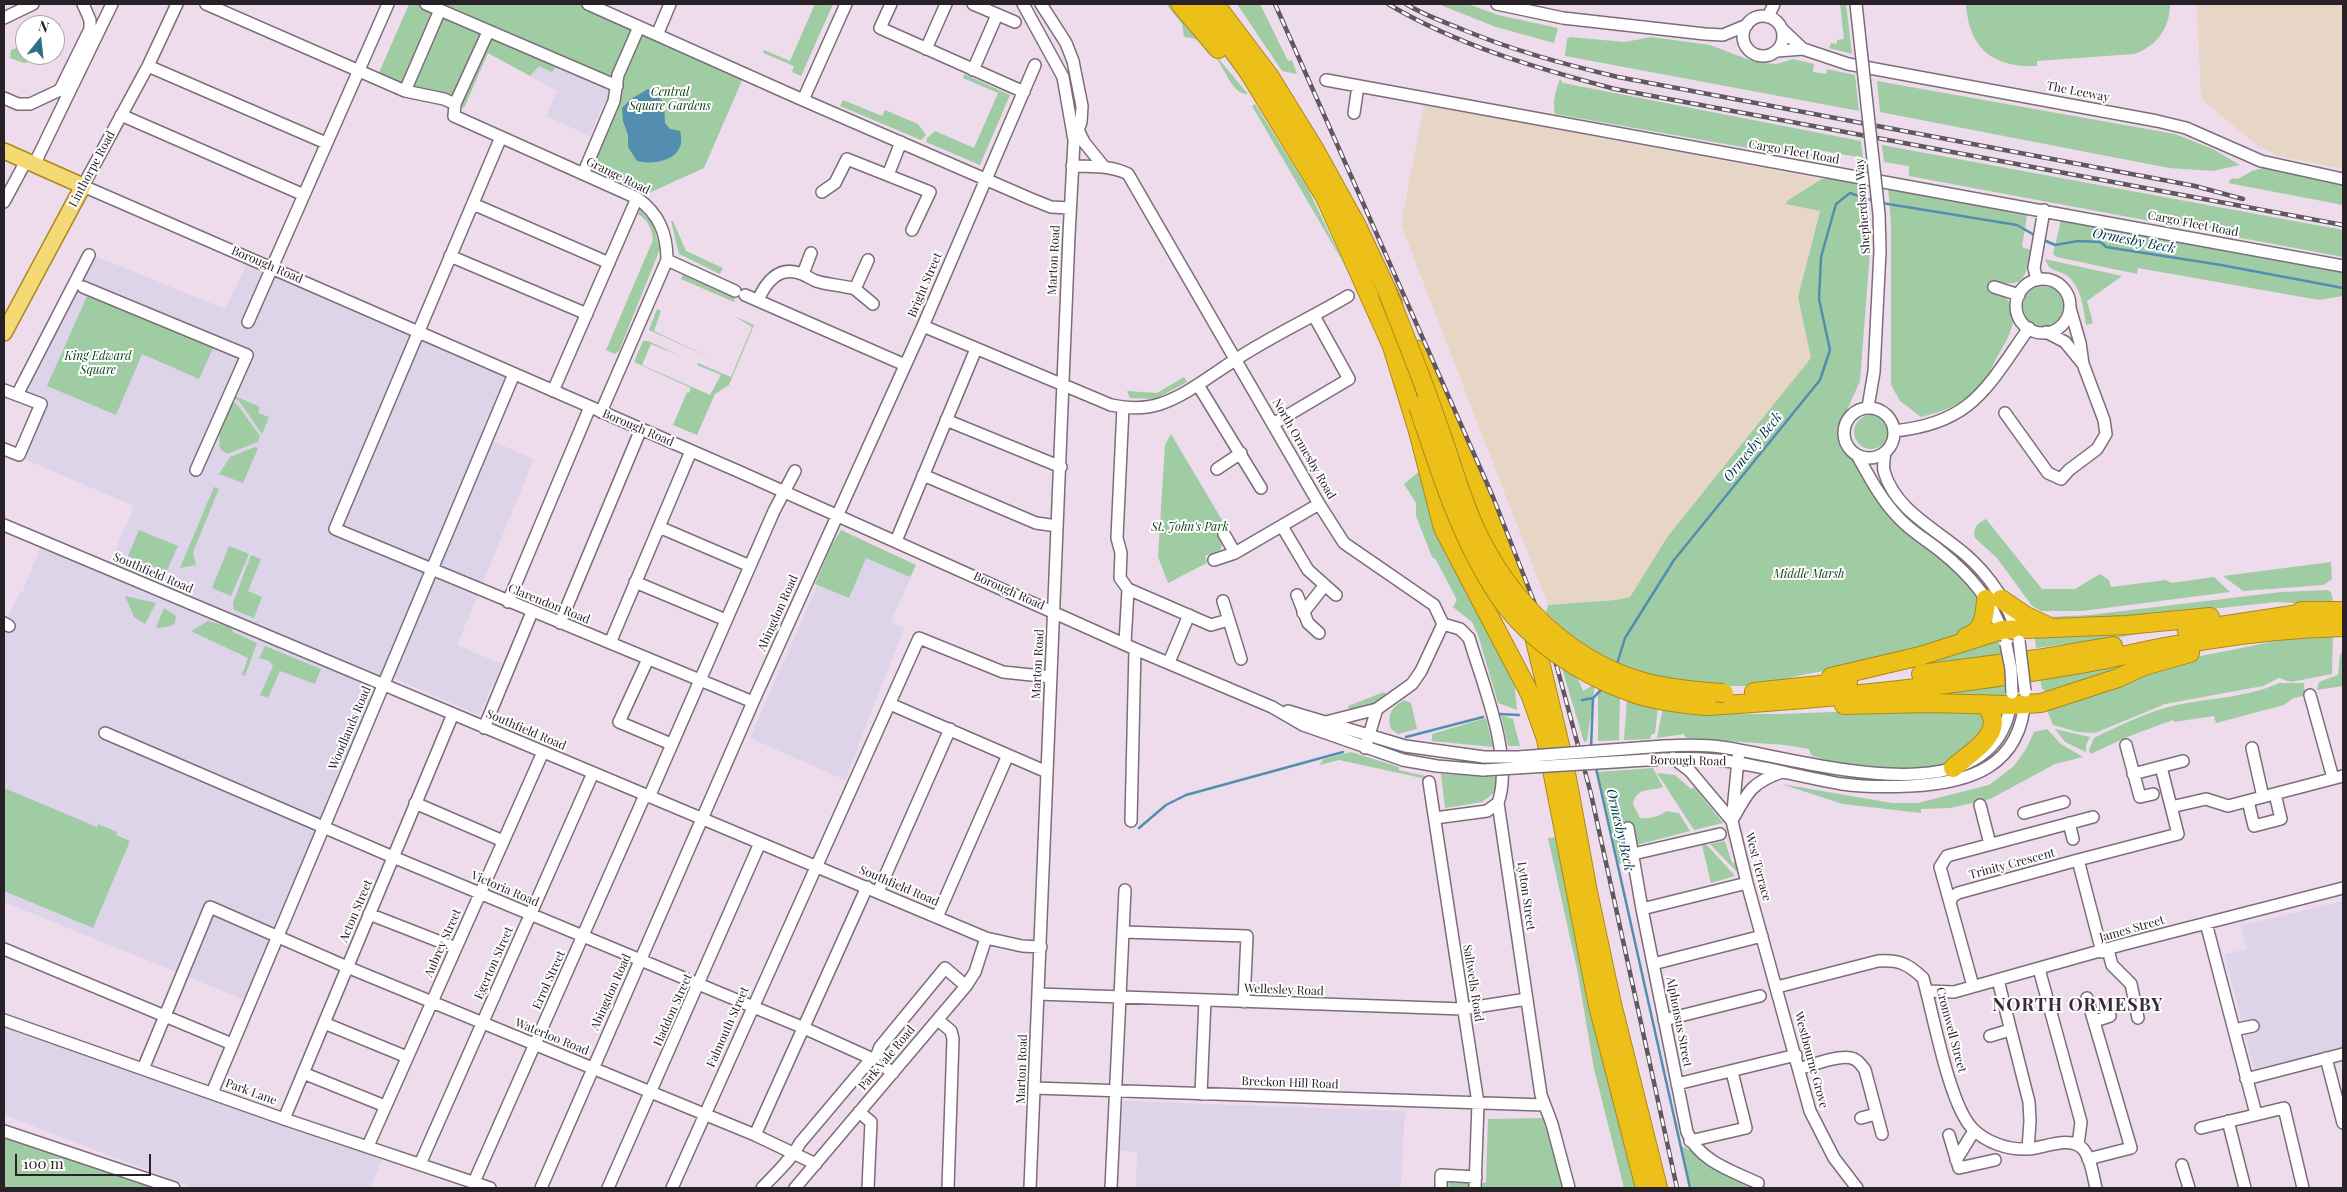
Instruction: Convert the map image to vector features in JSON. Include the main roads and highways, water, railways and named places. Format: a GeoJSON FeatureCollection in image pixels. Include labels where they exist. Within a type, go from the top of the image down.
{"type":"FeatureCollection","features":[{"type":"Feature","properties":{"kind":"highway"},"geometry":{"type":"LineString","coordinates":[[1180,4],[1204,31],[1242,80],[1298,168],[1325,197]]}},
{"type":"Feature","properties":{"kind":"highway"},"geometry":{"type":"LineString","coordinates":[[1199,4],[1248,71],[1325,197],[1418,406],[1442,477],[1463,530],[1494,589],[1519,621],[1547,646],[1604,681],[1634,693],[1677,703],[1707,706],[2037,660],[2226,624],[2312,612]]}},
{"type":"Feature","properties":{"kind":"highway"},"geometry":{"type":"LineString","coordinates":[[1215,4],[1270,77],[1315,150],[1357,226],[1387,291],[1435,414],[1474,526],[1490,558],[1511,590],[1555,634],[1582,654],[1620,673],[1655,684],[1724,694],[1777,696],[1995,678],[2077,665],[2200,641],[2264,632],[2343,627]]}},
{"type":"Feature","properties":{"kind":"highway"},"geometry":{"type":"LineString","coordinates":[[1226,4],[1263,58],[1270,77]]}},
{"type":"Feature","properties":{"kind":"highway"},"geometry":{"type":"LineString","coordinates":[[1387,291],[1416,343],[1472,472],[1524,600],[1540,655],[1564,762],[1588,892],[1610,994],[1658,1188]]}},
{"type":"Feature","properties":{"kind":"highway"},"geometry":{"type":"LineString","coordinates":[[1391,343],[1418,431],[1443,528],[1530,694],[1546,739],[1598,1006],[1646,1188]]}},
{"type":"Feature","properties":{"kind":"highway"},"geometry":{"type":"LineString","coordinates":[[1939,650],[1947,642],[1976,632],[1994,599],[2051,627]]}},
{"type":"Feature","properties":{"kind":"highway"},"geometry":{"type":"LineString","coordinates":[[1777,696],[1939,650],[2051,627],[2127,625],[2284,610],[2312,612],[2343,611]]}},
{"type":"Feature","properties":{"kind":"highway"},"geometry":{"type":"LineString","coordinates":[[1777,696],[1821,706],[1960,702],[1984,704],[2018,698],[2041,703],[2072,694],[2144,666],[2264,632]]}},
{"type":"Feature","properties":{"kind":"highway"},"geometry":{"type":"LineString","coordinates":[[1953,768],[1981,745],[1991,732],[1995,721],[1991,711],[1984,704]]}},
{"type":"Feature","properties":{"kind":"main road","name":"Borough Road"},"geometry":{"type":"LineString","coordinates":[[4,151],[83,186]]}},
{"type":"Feature","properties":{"kind":"main road","name":"Linthorpe Road"},"geometry":{"type":"LineString","coordinates":[[4,333],[83,186]]}},
{"type":"Feature","properties":{"kind":"water"},"geometry":{"type":"Polygon","coordinates":[[[648,89],[664,103],[665,123],[670,129],[680,131],[680,148],[675,154],[662,161],[637,161],[628,147],[628,135],[623,121],[622,108],[631,99],[648,89]]]}},
{"type":"Feature","properties":{"kind":"waterway","name":"Ormesby Beck"},"geometry":{"type":"LineString","coordinates":[[1617,664],[1625,638],[1674,560],[1820,380],[1830,350],[1819,299],[1821,257],[1836,204],[1850,193],[1874,201]]}},
{"type":"Feature","properties":{"kind":"waterway","name":"Ormesby Beck"},"geometry":{"type":"LineString","coordinates":[[1882,203],[2017,225],[2036,236]]}},
{"type":"Feature","properties":{"kind":"waterway","name":"Ormesby Beck"},"geometry":{"type":"LineString","coordinates":[[2044,240],[2055,245],[2078,241],[2101,242],[2106,247],[2221,265],[2343,288]]}},
{"type":"Feature","properties":{"kind":"waterway","name":"Ormesby Beck"},"geometry":{"type":"LineString","coordinates":[[1591,748],[1593,698],[1603,688]]}},
{"type":"Feature","properties":{"kind":"waterway"},"geometry":{"type":"LineString","coordinates":[[1582,700],[1593,698]]}},
{"type":"Feature","properties":{"kind":"waterway"},"geometry":{"type":"LineString","coordinates":[[1500,714],[1519,715]]}},
{"type":"Feature","properties":{"kind":"waterway"},"geometry":{"type":"LineString","coordinates":[[1406,737],[1483,717]]}},
{"type":"Feature","properties":{"kind":"waterway"},"geometry":{"type":"LineString","coordinates":[[1139,828],[1166,805],[1186,795],[1343,752]]}},
{"type":"Feature","properties":{"kind":"waterway","name":"Ormesby Beck"},"geometry":{"type":"LineString","coordinates":[[1596,768],[1690,1188]]}},
{"type":"Feature","properties":{"kind":"railway"},"geometry":{"type":"LineString","coordinates":[[1275,4],[1493,497],[1538,612],[1557,667],[1591,794],[1677,1188]]}},
{"type":"Feature","properties":{"kind":"railway"},"geometry":{"type":"LineString","coordinates":[[1388,4],[1415,19],[1470,44],[1527,64],[1615,89],[2343,225]]}},
{"type":"Feature","properties":{"kind":"railway"},"geometry":{"type":"LineString","coordinates":[[1406,4],[1432,17],[1518,50],[1618,77],[2195,186],[2243,199]]}},
{"type":"Feature","properties":{"kind":"district","name":"NORTH ORMESBY"},"geometry":{"type":"Point","coordinates":[2078,1005]}},
{"type":"Feature","properties":{"kind":"park label","name":"Central Square Gardens"},"geometry":{"type":"Point","coordinates":[670,99]}},
{"type":"Feature","properties":{"kind":"park label","name":"King Edward Square"},"geometry":{"type":"Point","coordinates":[98,363]}},
{"type":"Feature","properties":{"kind":"park label","name":"St. John's Park"},"geometry":{"type":"Point","coordinates":[1190,527]}},
{"type":"Feature","properties":{"kind":"park label","name":"Middle Marsh"},"geometry":{"type":"Point","coordinates":[1809,574]}}]}
